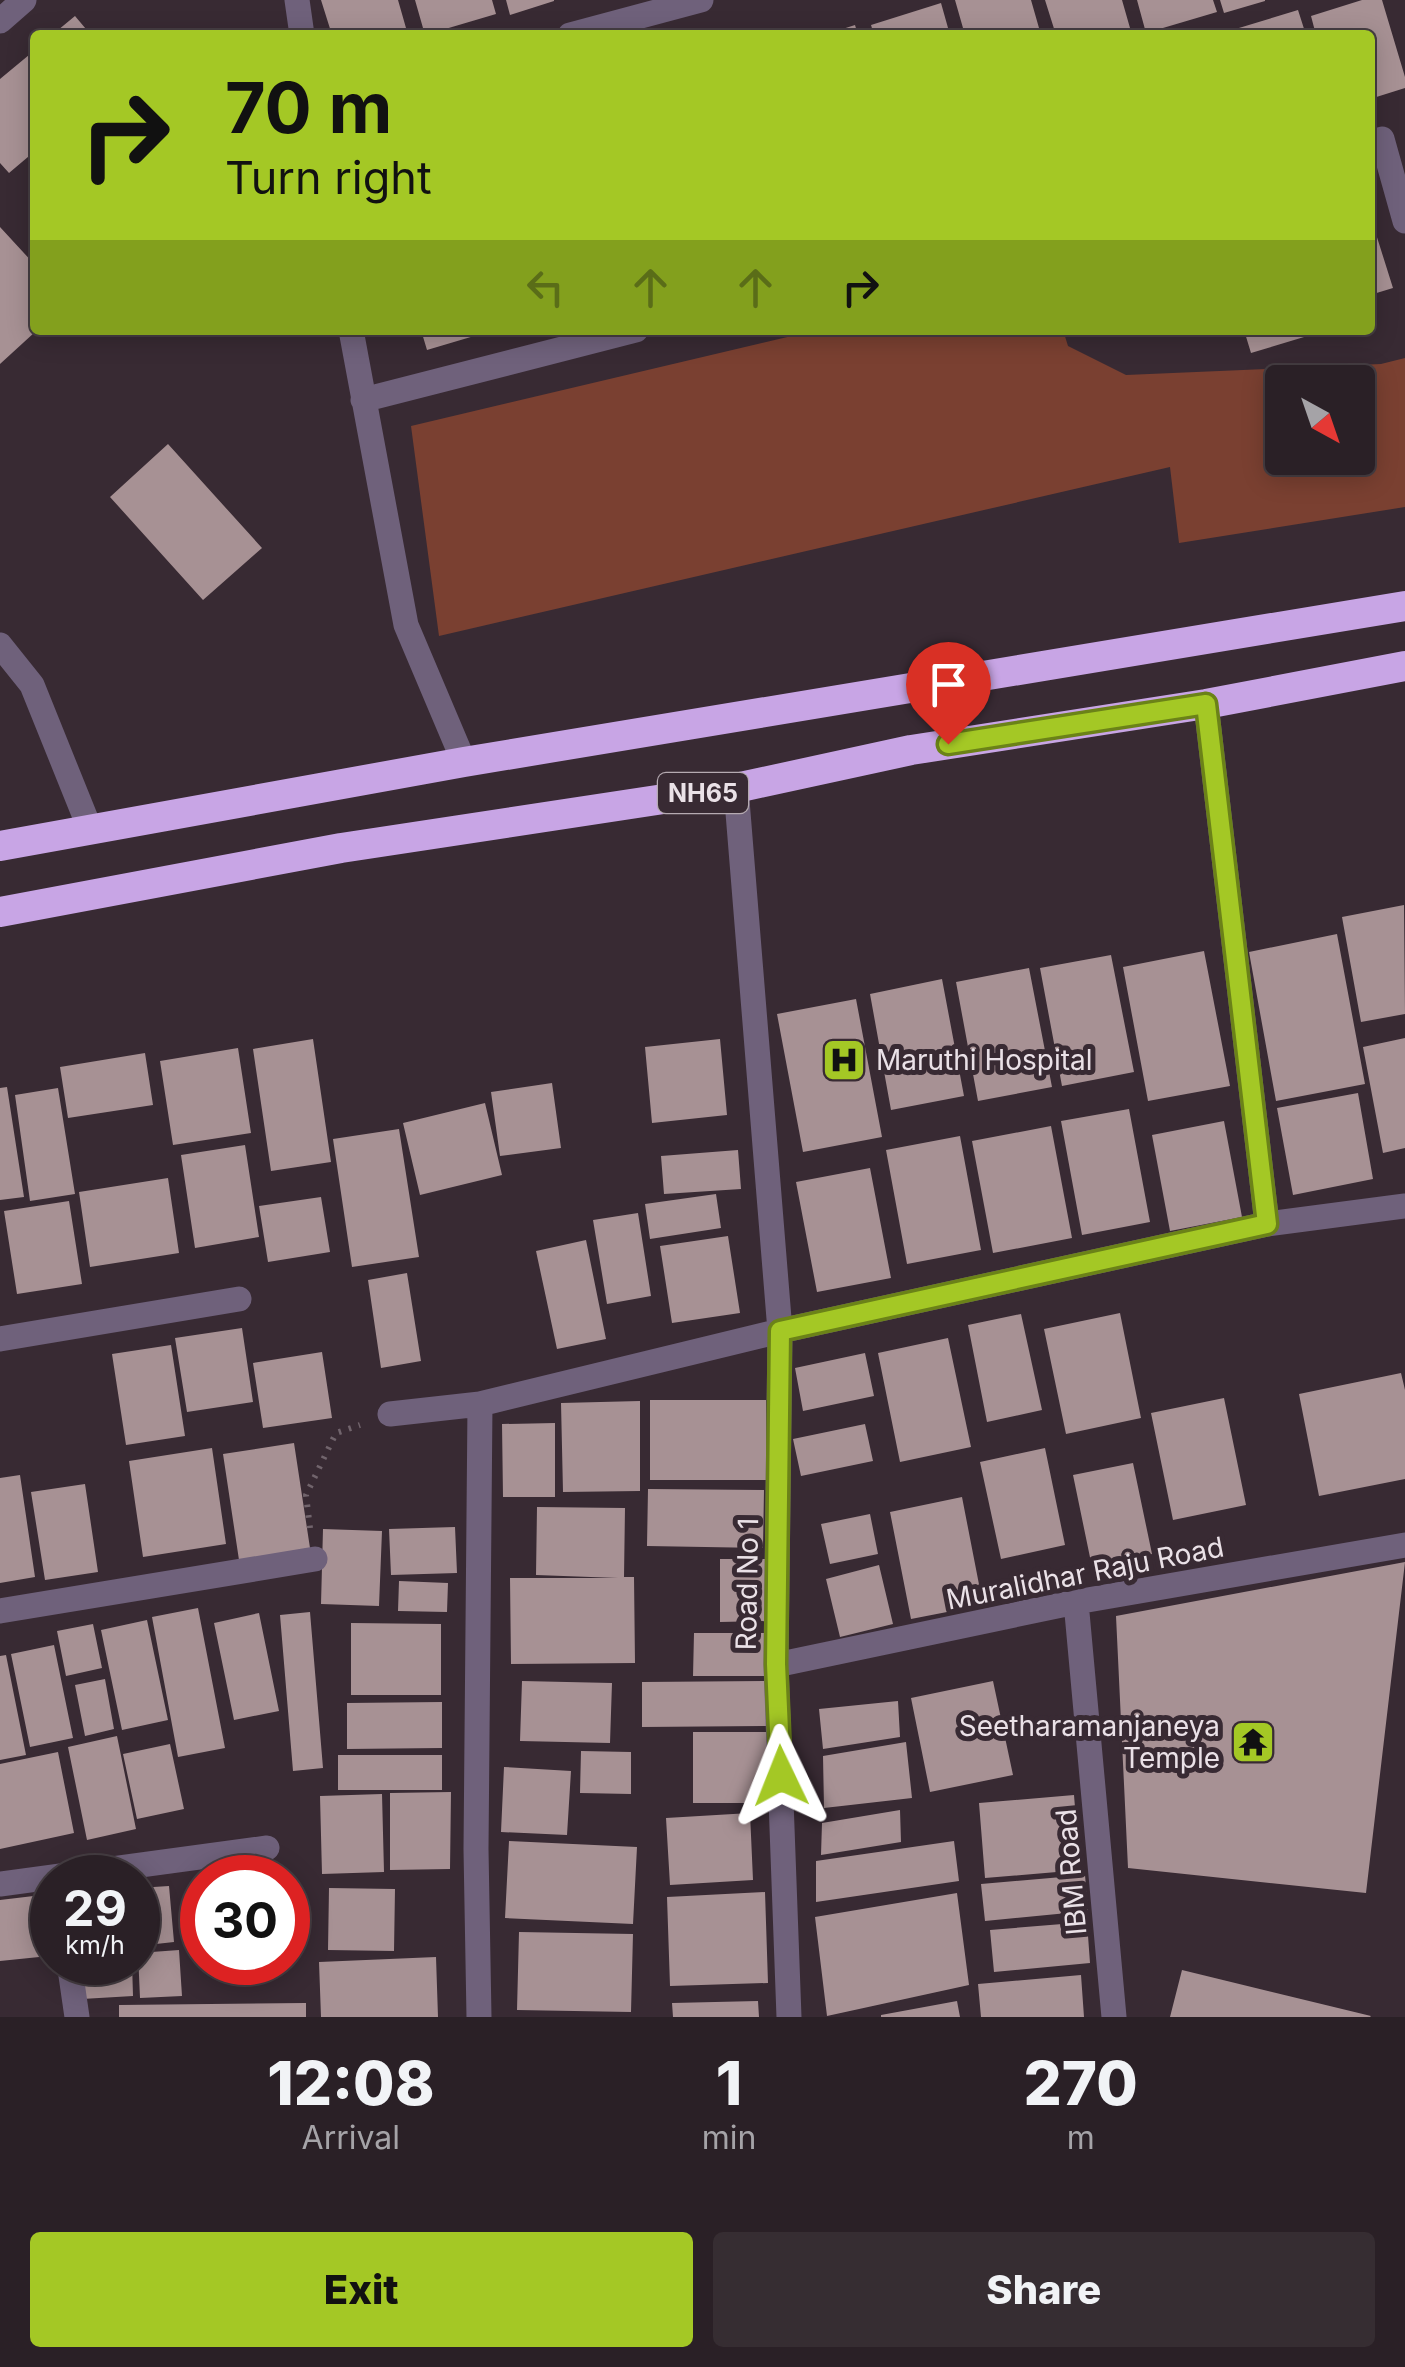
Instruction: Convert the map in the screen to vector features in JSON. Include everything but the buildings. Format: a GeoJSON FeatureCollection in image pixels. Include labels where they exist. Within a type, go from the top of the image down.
{"type":"FeatureCollection","features":[{"type":"Feature","properties":{"kind":"highway"},"geometry":{"type":"LineString","coordinates":[[0,846],[464,762],[1405,606]]}},
{"type":"Feature","properties":{"kind":"highway","name":"NH65"},"geometry":{"type":"LineString","coordinates":[[0,912],[341,848],[736,788],[911,750],[1206,704],[1405,666]]}},
{"type":"Feature","properties":{"kind":"street"},"geometry":{"type":"LineString","coordinates":[[0,22],[24,0]]}},
{"type":"Feature","properties":{"kind":"street"},"geometry":{"type":"LineString","coordinates":[[296,0],[301,30]]}},
{"type":"Feature","properties":{"kind":"street"},"geometry":{"type":"LineString","coordinates":[[589,30],[701,0]]}},
{"type":"Feature","properties":{"kind":"street"},"geometry":{"type":"LineString","coordinates":[[1375,141],[1382,139],[1405,221]]}},
{"type":"Feature","properties":{"kind":"street"},"geometry":{"type":"LineString","coordinates":[[352,335],[406,626],[464,762]]}},
{"type":"Feature","properties":{"kind":"street"},"geometry":{"type":"LineString","coordinates":[[362,400],[616,335]]}},
{"type":"Feature","properties":{"kind":"street"},"geometry":{"type":"LineString","coordinates":[[0,646],[32,684],[90,829]]}},
{"type":"Feature","properties":{"kind":"street"},"geometry":{"type":"LineString","coordinates":[[1206,704],[1267,1224]]}},
{"type":"Feature","properties":{"kind":"street","name":"Road No 1"},"geometry":{"type":"LineString","coordinates":[[736,788],[780,1331],[776,1664],[790,2017]]}},
{"type":"Feature","properties":{"kind":"street"},"geometry":{"type":"LineString","coordinates":[[390,1414],[480,1404],[780,1331],[1267,1224],[1405,1206]]}},
{"type":"Feature","properties":{"kind":"street"},"geometry":{"type":"LineString","coordinates":[[0,1339],[239,1299]]}},
{"type":"Feature","properties":{"kind":"street"},"geometry":{"type":"LineString","coordinates":[[478,2017],[480,1404]]}},
{"type":"Feature","properties":{"kind":"street","name":"Muralidhar Raju Road"},"geometry":{"type":"LineString","coordinates":[[776,1664],[1076,1602],[1405,1544]]}},
{"type":"Feature","properties":{"kind":"street"},"geometry":{"type":"LineString","coordinates":[[0,1611],[314,1559]]}},
{"type":"Feature","properties":{"kind":"street","name":"IBM Road"},"geometry":{"type":"LineString","coordinates":[[1076,1602],[1114,2017]]}},
{"type":"Feature","properties":{"kind":"street"},"geometry":{"type":"LineString","coordinates":[[160,1862],[267,1848]]}},
{"type":"Feature","properties":{"kind":"street"},"geometry":{"type":"LineString","coordinates":[[0,1884],[30,1880]]}},
{"type":"Feature","properties":{"kind":"street"},"geometry":{"type":"LineString","coordinates":[[72,1985],[76,2017]]}},
{"type":"Feature","properties":{"kind":"path"},"geometry":{"type":"LineString","coordinates":[[314,1559],[306,1495],[336,1434],[390,1414]]}},
{"type":"Feature","properties":{"kind":"shaded area"},"geometry":{"type":"Polygon","coordinates":[[[796,335],[1065,335],[1068,346],[1126,375],[1265,369],[1265,475],[1375,475],[1375,365],[1358,365],[1405,358],[1405,507],[1179,543],[1170,467],[439,636],[411,426],[796,335]]]}},
{"type":"Feature","properties":{"kind":"place","name":"Maruthi Hospital"},"geometry":{"type":"Point","coordinates":[844,1060]}},
{"type":"Feature","properties":{"kind":"place","name":"Seetharamanjaneya Temple"},"geometry":{"type":"Point","coordinates":[1253,1742]}},
{"type":"Feature","properties":{"kind":"route"},"geometry":{"type":"LineString","coordinates":[[781,1776],[776,1664],[780,1331],[1267,1224],[1206,704],[948,744]]}}]}
